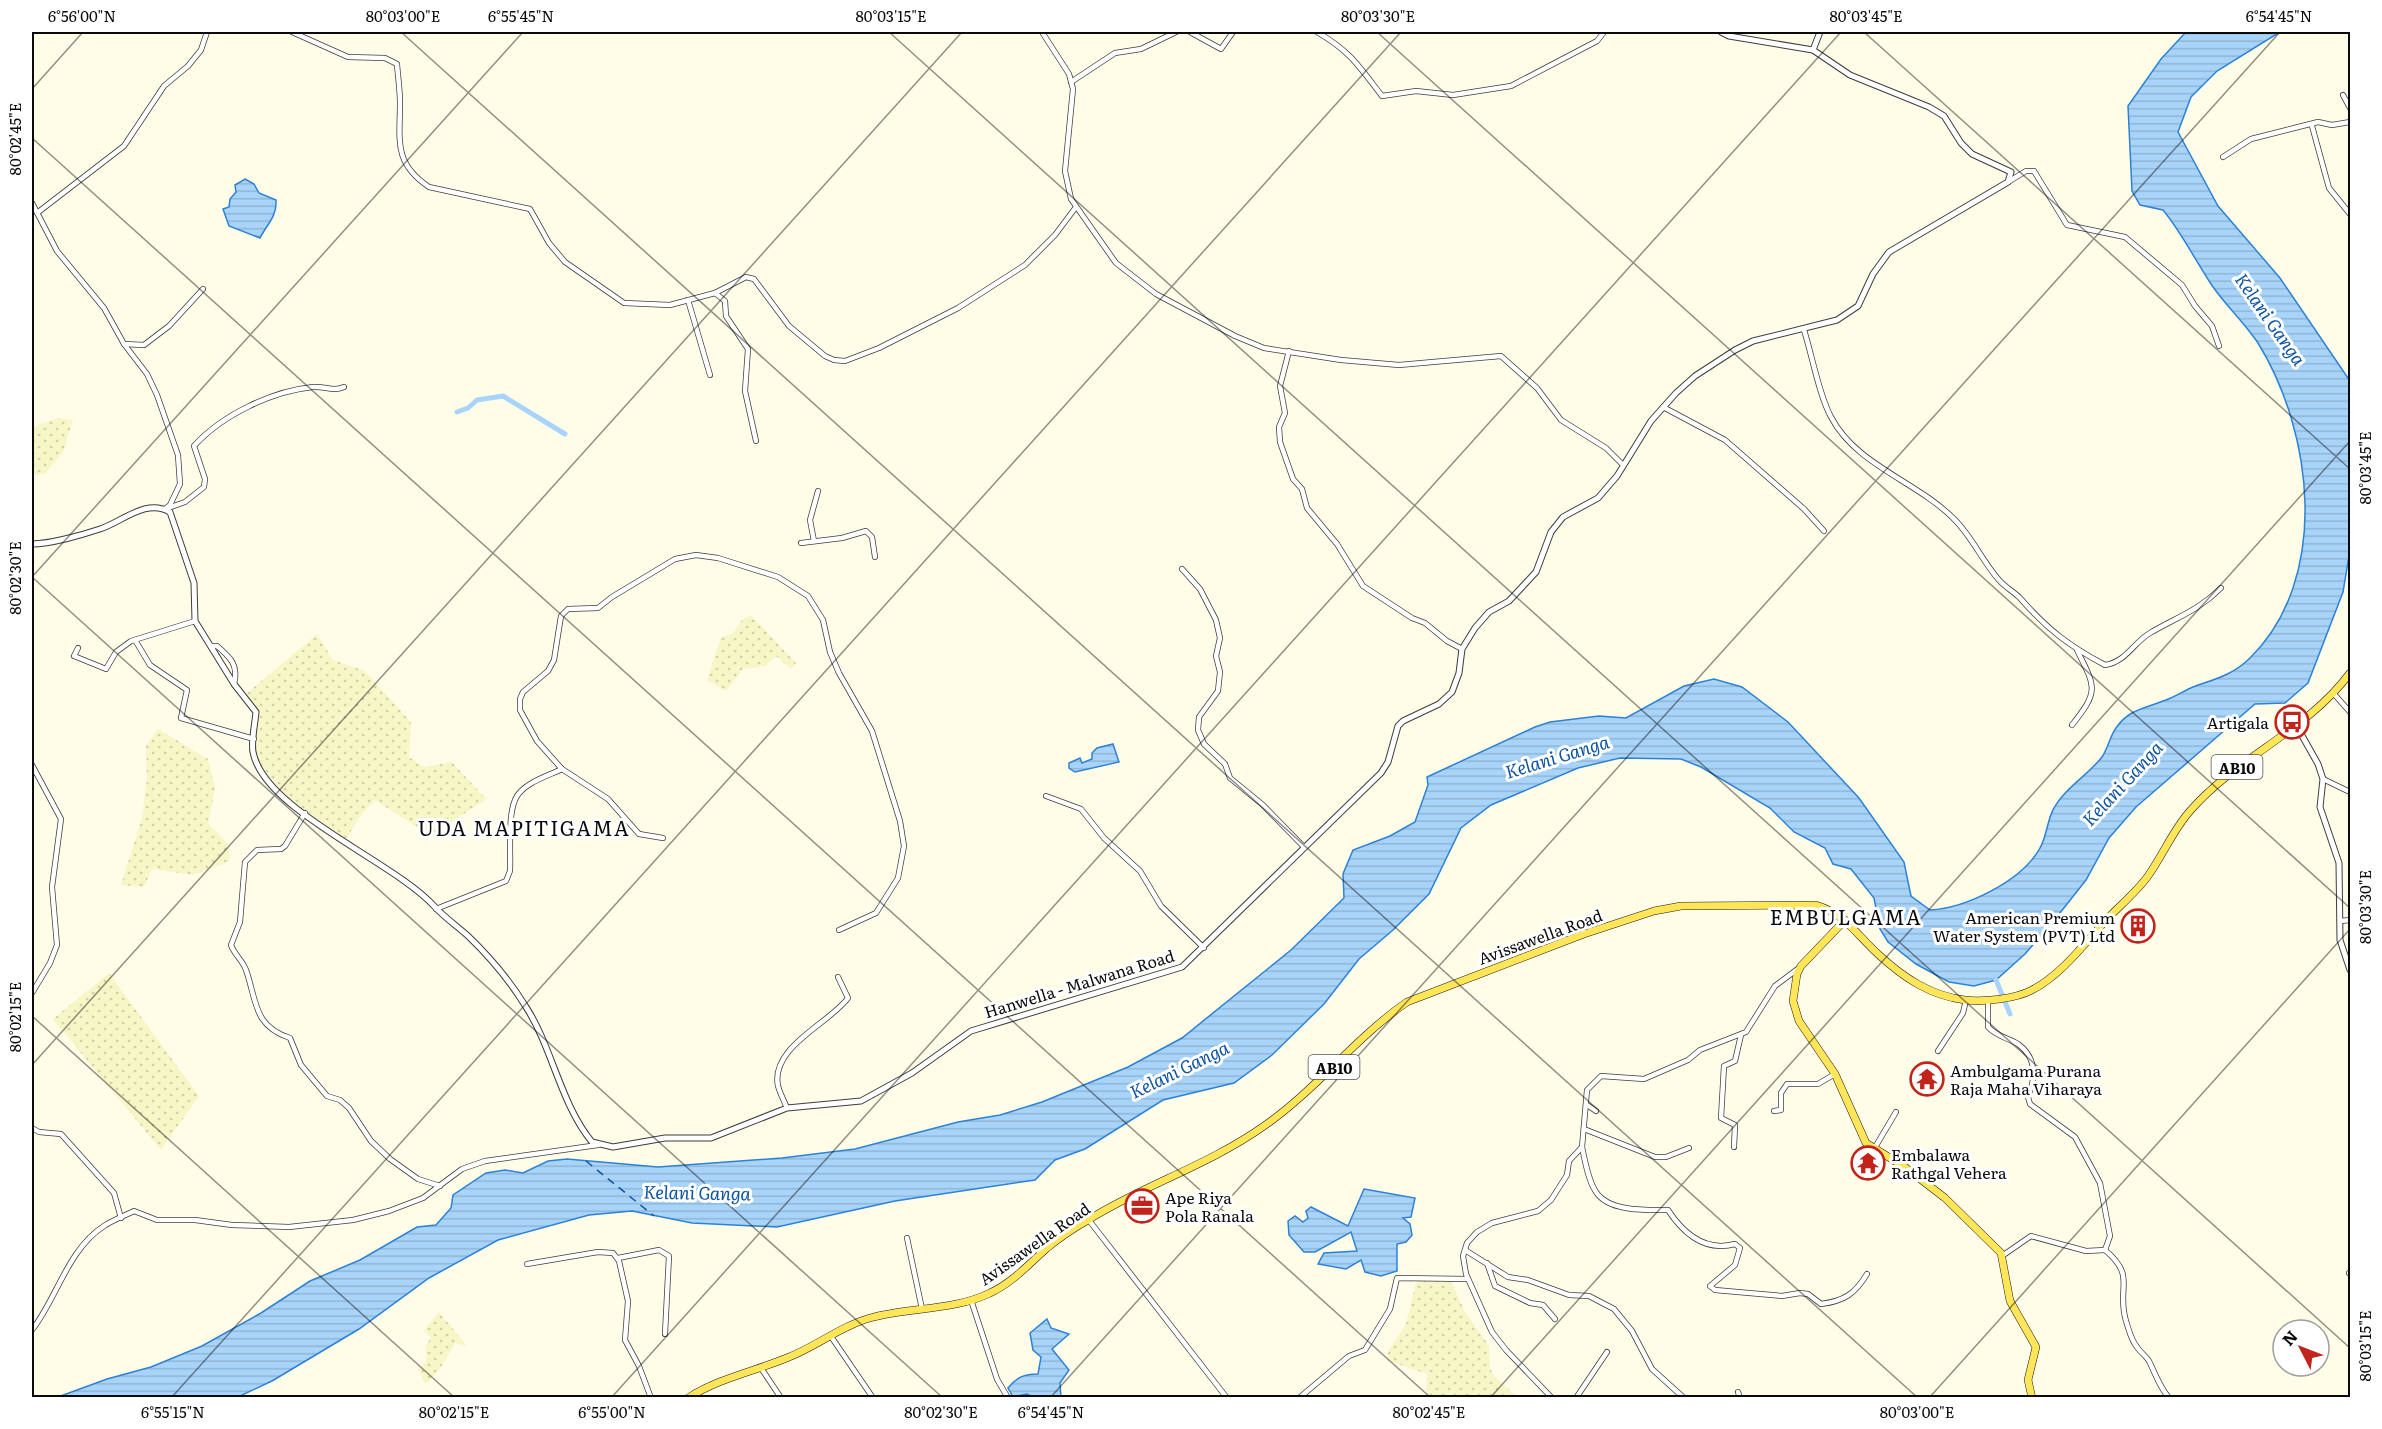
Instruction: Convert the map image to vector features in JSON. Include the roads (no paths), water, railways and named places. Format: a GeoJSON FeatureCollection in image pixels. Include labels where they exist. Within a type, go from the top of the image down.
{"type":"FeatureCollection","features":[{"type":"Feature","properties":{"kind":"main road","name":"Avissawella Road"},"geometry":{"type":"LineString","coordinates":[[692,1397],[792,1356],[830,1335],[869,1318],[971,1300],[999,1288],[1049,1246],[1088,1220],[1264,1126],[1314,1086],[1389,1014],[1429,992],[1589,932],[1654,911],[1681,906],[1816,905],[1828,909],[1845,920],[1878,955],[1918,986],[1938,995],[1966,1000],[1988,1000],[2025,993],[2045,982],[2058,970],[2144,882],[2190,811],[2246,759],[2296,725],[2334,694],[2350,673]]}},
{"type":"Feature","properties":{"kind":"main road"},"geometry":{"type":"LineString","coordinates":[[1845,920],[1801,966],[1794,989],[1795,1010],[1835,1074],[1862,1137],[1874,1149],[1906,1168],[1946,1198],[2002,1256],[2010,1301],[2036,1347],[2028,1380],[2028,1392],[2032,1398]]}},
{"type":"Feature","properties":{"kind":"street"},"geometry":{"type":"LineString","coordinates":[[37,213],[124,146],[164,86],[188,66],[201,50],[207,32]]}},
{"type":"Feature","properties":{"kind":"street"},"geometry":{"type":"LineString","coordinates":[[292,32],[348,57],[385,58],[397,64],[400,103],[398,136],[407,166],[429,187],[530,209],[549,243],[565,262],[624,303],[670,305],[715,292],[746,277],[754,279],[789,326],[825,356],[834,360],[845,361],[879,348],[958,308],[1025,265],[1055,235],[1076,207]]}},
{"type":"Feature","properties":{"kind":"street"},"geometry":{"type":"LineString","coordinates":[[1042,32],[1069,74],[1071,82],[1071,116],[1065,171],[1071,199],[1116,263],[1156,294],[1235,336],[1264,348],[1341,360],[1399,365],[1501,356],[1537,388],[1561,420],[1606,448],[1622,464]]}},
{"type":"Feature","properties":{"kind":"street"},"geometry":{"type":"LineString","coordinates":[[1071,82],[1115,53],[1141,49],[1176,32]]}},
{"type":"Feature","properties":{"kind":"street"},"geometry":{"type":"LineString","coordinates":[[1190,32],[1221,49],[1233,32]]}},
{"type":"Feature","properties":{"kind":"street"},"geometry":{"type":"LineString","coordinates":[[1317,32],[1340,45],[1362,66],[1382,96],[1416,91],[1453,95],[1511,86],[1597,41],[1604,32]]}},
{"type":"Feature","properties":{"kind":"street"},"geometry":{"type":"LineString","coordinates":[[1721,32],[1729,36],[1813,50],[1850,75],[1936,111],[1944,116],[1956,137],[1972,154],[2011,172],[2008,182]]}},
{"type":"Feature","properties":{"kind":"street"},"geometry":{"type":"LineString","coordinates":[[1813,50],[1820,32]]}},
{"type":"Feature","properties":{"kind":"street"},"geometry":{"type":"LineString","coordinates":[[2343,95],[2350,108]]}},
{"type":"Feature","properties":{"kind":"street"},"geometry":{"type":"LineString","coordinates":[[2223,157],[2251,139],[2318,123],[2332,125],[2350,122]]}},
{"type":"Feature","properties":{"kind":"street"},"geometry":{"type":"LineString","coordinates":[[2312,126],[2329,189],[2350,214]]}},
{"type":"Feature","properties":{"kind":"street"},"geometry":{"type":"LineString","coordinates":[[2008,182],[2026,171],[2034,171],[2067,225],[2085,226],[2126,237],[2182,285],[2195,306],[2212,326],[2219,346]]}},
{"type":"Feature","properties":{"kind":"street","name":"Hanwella - Malwana Road"},"geometry":{"type":"LineString","coordinates":[[598,1145],[613,1147],[665,1138],[711,1138],[787,1108],[861,1101],[912,1073],[971,1031],[1160,976],[1182,967],[1381,773],[1388,762],[1394,736],[1403,720],[1439,704],[1452,692],[1459,673],[1462,649],[1489,612],[1509,601],[1536,572],[1551,532],[1563,517],[1598,498],[1617,476],[1622,464],[1663,407],[1695,376],[1735,350],[1773,335],[1804,330],[1837,320],[1858,306],[1873,274],[1889,252],[2008,182]]}},
{"type":"Feature","properties":{"kind":"street"},"geometry":{"type":"LineString","coordinates":[[32,204],[57,250],[104,308],[124,344],[147,374],[178,455],[180,484],[170,505],[165,509]]}},
{"type":"Feature","properties":{"kind":"street"},"geometry":{"type":"LineString","coordinates":[[124,344],[144,345],[169,326],[203,288]]}},
{"type":"Feature","properties":{"kind":"street"},"geometry":{"type":"LineString","coordinates":[[715,292],[725,301],[726,316],[748,349],[746,392],[756,441]]}},
{"type":"Feature","properties":{"kind":"street"},"geometry":{"type":"LineString","coordinates":[[688,300],[710,375]]}},
{"type":"Feature","properties":{"kind":"street"},"geometry":{"type":"LineString","coordinates":[[1804,330],[1831,417],[1852,444],[1864,456],[1916,487],[1954,519],[1999,581],[2018,597],[2034,617],[2077,650],[2105,664],[2112,664],[2132,650],[2148,634],[2202,606],[2221,588]]}},
{"type":"Feature","properties":{"kind":"street"},"geometry":{"type":"LineString","coordinates":[[1289,351],[1280,386],[1285,413],[1279,427],[1280,442],[1293,479],[1302,489],[1307,508],[1337,544],[1364,586],[1412,618],[1425,623],[1447,641],[1462,649]]}},
{"type":"Feature","properties":{"kind":"street"},"geometry":{"type":"LineString","coordinates":[[32,544],[43,544],[101,529],[132,513],[165,509],[185,502],[204,488],[205,479],[194,446],[227,420],[268,396],[282,391],[315,387],[334,391],[344,387]]}},
{"type":"Feature","properties":{"kind":"street"},"geometry":{"type":"LineString","coordinates":[[1663,407],[1725,440],[1804,508],[1824,531]]}},
{"type":"Feature","properties":{"kind":"street"},"geometry":{"type":"LineString","coordinates":[[814,541],[810,520],[818,491]]}},
{"type":"Feature","properties":{"kind":"street"},"geometry":{"type":"LineString","coordinates":[[165,509],[170,512],[175,521],[194,583],[195,621],[234,684],[256,712],[255,739],[252,750],[257,765],[270,784],[305,813],[371,858],[436,909],[495,964],[526,1007],[588,1136],[598,1145]]}},
{"type":"Feature","properties":{"kind":"street"},"geometry":{"type":"LineString","coordinates":[[801,543],[866,531],[872,537],[874,557]]}},
{"type":"Feature","properties":{"kind":"street"},"geometry":{"type":"LineString","coordinates":[[663,838],[639,834],[608,799],[562,769],[537,741],[520,710],[520,699],[523,692],[548,671],[554,660],[561,616],[568,609],[598,609],[612,597],[675,558],[696,555],[718,558],[778,577],[796,586],[808,596],[823,620],[835,663],[872,730],[900,821],[904,846],[898,878],[876,913],[839,930]]}},
{"type":"Feature","properties":{"kind":"street"},"geometry":{"type":"LineString","coordinates":[[1182,569],[1200,589],[1216,620],[1220,638],[1216,656],[1220,672],[1218,691],[1199,717],[1198,729],[1204,744],[1225,764],[1230,778],[1263,806],[1304,847]]}},
{"type":"Feature","properties":{"kind":"street"},"geometry":{"type":"LineString","coordinates":[[78,648],[74,656],[106,669],[116,652],[135,639],[195,621]]}},
{"type":"Feature","properties":{"kind":"street"},"geometry":{"type":"LineString","coordinates":[[135,639],[150,665],[188,690],[181,718],[255,739]]}},
{"type":"Feature","properties":{"kind":"street"},"geometry":{"type":"LineString","coordinates":[[211,646],[217,646],[232,659],[236,667],[234,684]]}},
{"type":"Feature","properties":{"kind":"street"},"geometry":{"type":"LineString","coordinates":[[2072,726],[2086,708],[2093,692],[2092,679],[2077,650]]}},
{"type":"Feature","properties":{"kind":"street"},"geometry":{"type":"LineString","coordinates":[[2334,694],[2350,712]]}},
{"type":"Feature","properties":{"kind":"street"},"geometry":{"type":"LineString","coordinates":[[2296,725],[2318,764],[2323,779],[2320,807],[2339,863],[2340,940],[2350,970]]}},
{"type":"Feature","properties":{"kind":"street"},"geometry":{"type":"LineString","coordinates":[[32,765],[61,819],[52,887],[57,945],[50,963],[32,993]]}},
{"type":"Feature","properties":{"kind":"street"},"geometry":{"type":"LineString","coordinates":[[436,909],[506,881],[510,871],[513,807],[517,796],[535,782],[562,769]]}},
{"type":"Feature","properties":{"kind":"street"},"geometry":{"type":"LineString","coordinates":[[2323,779],[2350,792]]}},
{"type":"Feature","properties":{"kind":"street"},"geometry":{"type":"LineString","coordinates":[[1046,796],[1081,809],[1104,838],[1140,871],[1161,906],[1204,948]]}},
{"type":"Feature","properties":{"kind":"street"},"geometry":{"type":"LineString","coordinates":[[305,813],[285,846],[281,849],[257,850],[245,862],[242,908],[240,922],[231,945],[233,951],[246,969],[250,992],[264,1021],[270,1030],[290,1038],[301,1065],[327,1096],[340,1100],[349,1108],[371,1141],[390,1159],[418,1179],[440,1186]]}},
{"type":"Feature","properties":{"kind":"street"},"geometry":{"type":"LineString","coordinates":[[2340,921],[2350,920]]}},
{"type":"Feature","properties":{"kind":"street"},"geometry":{"type":"LineString","coordinates":[[1801,966],[1775,986],[1764,1001],[1750,1029],[1741,1035],[1700,1050],[1688,1060],[1644,1079],[1601,1076],[1587,1090],[1582,1147],[1594,1190],[1600,1198],[1631,1210],[1668,1210],[1679,1226],[1705,1244],[1727,1246],[1735,1244],[1740,1248],[1735,1265],[1710,1286],[1714,1290],[1782,1296],[1808,1294],[1821,1304],[1848,1297],[1858,1288],[1866,1274]]}},
{"type":"Feature","properties":{"kind":"street"},"geometry":{"type":"LineString","coordinates":[[787,1108],[778,1085],[778,1070],[798,1039],[841,1008],[848,998],[838,977]]}},
{"type":"Feature","properties":{"kind":"street"},"geometry":{"type":"LineString","coordinates":[[1938,1051],[1964,1013],[1966,1000]]}},
{"type":"Feature","properties":{"kind":"street"},"geometry":{"type":"LineString","coordinates":[[1988,1000],[1988,1027],[2018,1044],[2030,1056],[2034,1081],[2028,1097],[2030,1104],[2075,1137],[2100,1183],[2110,1236],[2105,1250]]}},
{"type":"Feature","properties":{"kind":"street"},"geometry":{"type":"LineString","coordinates":[[1734,1148],[1736,1125],[1721,1118],[1721,1093],[1724,1066],[1731,1065],[1735,1061],[1741,1035]]}},
{"type":"Feature","properties":{"kind":"street"},"geometry":{"type":"LineString","coordinates":[[1774,1112],[1781,1110],[1781,1093],[1784,1087],[1818,1084],[1835,1074]]}},
{"type":"Feature","properties":{"kind":"street"},"geometry":{"type":"LineString","coordinates":[[1587,1105],[1596,1111]]}},
{"type":"Feature","properties":{"kind":"street"},"geometry":{"type":"LineString","coordinates":[[1874,1149],[1896,1112]]}},
{"type":"Feature","properties":{"kind":"street"},"geometry":{"type":"LineString","coordinates":[[32,1128],[39,1132],[61,1134],[114,1193],[121,1218]]}},
{"type":"Feature","properties":{"kind":"street"},"geometry":{"type":"LineString","coordinates":[[1584,1129],[1655,1156],[1666,1157],[1689,1148]]}},
{"type":"Feature","properties":{"kind":"street"},"geometry":{"type":"LineString","coordinates":[[32,1330],[41,1318],[75,1255],[103,1226],[134,1211],[156,1220],[195,1220],[231,1225],[289,1227],[353,1220],[389,1211],[423,1198],[462,1169],[485,1161],[598,1145]]}},
{"type":"Feature","properties":{"kind":"street"},"geometry":{"type":"LineString","coordinates":[[1552,1398],[1492,1332],[1468,1279],[1463,1256],[1476,1232],[1492,1223],[1538,1211],[1551,1200],[1567,1175],[1569,1161],[1582,1147]]}},
{"type":"Feature","properties":{"kind":"street"},"geometry":{"type":"LineString","coordinates":[[1088,1220],[1227,1398]]}},
{"type":"Feature","properties":{"kind":"street"},"geometry":{"type":"LineString","coordinates":[[2002,1256],[2031,1236],[2086,1251],[2105,1250],[2117,1259],[2124,1272],[2122,1306],[2133,1341],[2149,1362],[2159,1386],[2169,1398]]}},
{"type":"Feature","properties":{"kind":"street"},"geometry":{"type":"LineString","coordinates":[[907,1238],[922,1309]]}},
{"type":"Feature","properties":{"kind":"street"},"geometry":{"type":"LineString","coordinates":[[527,1264],[608,1250],[618,1258],[628,1300],[625,1340],[639,1366],[651,1398]]}},
{"type":"Feature","properties":{"kind":"street"},"geometry":{"type":"LineString","coordinates":[[618,1258],[659,1250],[669,1256],[665,1334]]}},
{"type":"Feature","properties":{"kind":"street"},"geometry":{"type":"LineString","coordinates":[[1465,1250],[1508,1277],[1528,1280],[1569,1295],[1589,1296],[1614,1309],[1632,1331],[1652,1369],[1684,1398]]}},
{"type":"Feature","properties":{"kind":"street"},"geometry":{"type":"LineString","coordinates":[[1487,1263],[1495,1286],[1530,1304],[1543,1305],[1551,1311],[1555,1319]]}},
{"type":"Feature","properties":{"kind":"street"},"geometry":{"type":"LineString","coordinates":[[1299,1398],[1349,1356],[1365,1350],[1390,1309],[1397,1278],[1468,1279]]}},
{"type":"Feature","properties":{"kind":"street"},"geometry":{"type":"LineString","coordinates":[[971,1300],[997,1379],[1008,1398]]}},
{"type":"Feature","properties":{"kind":"street"},"geometry":{"type":"LineString","coordinates":[[830,1335],[873,1398]]}},
{"type":"Feature","properties":{"kind":"street"},"geometry":{"type":"LineString","coordinates":[[1576,1398],[1607,1352]]}},
{"type":"Feature","properties":{"kind":"street"},"geometry":{"type":"LineString","coordinates":[[761,1368],[781,1398]]}},
{"type":"Feature","properties":{"kind":"water","name":"Kelani Ganga"},"geometry":{"type":"Polygon","coordinates":[[[2186,32],[2280,32],[2217,71],[2191,97],[2178,132],[2218,206],[2280,278],[2350,381],[2350,550],[2343,592],[2308,683],[2285,703],[2255,704],[2136,807],[2109,838],[2086,880],[2056,918],[2025,954],[1996,980],[1974,986],[1949,982],[1916,964],[1888,942],[1880,929],[1874,898],[1851,869],[1833,864],[1825,848],[1794,832],[1770,808],[1701,767],[1681,759],[1620,758],[1578,768],[1491,805],[1461,828],[1429,894],[1393,930],[1359,959],[1324,1004],[1272,1055],[1234,1083],[1163,1100],[1085,1149],[1055,1160],[1035,1180],[895,1201],[777,1227],[692,1223],[632,1211],[589,1215],[498,1240],[429,1278],[359,1329],[272,1381],[238,1397],[58,1397],[107,1379],[151,1367],[202,1346],[261,1313],[310,1281],[360,1260],[417,1227],[436,1225],[451,1208],[453,1195],[486,1173],[505,1170],[523,1173],[548,1161],[567,1159],[658,1167],[782,1158],[855,1149],[958,1122],[1000,1115],[1042,1102],[1128,1067],[1182,1038],[1291,950],[1344,898],[1343,874],[1353,850],[1390,836],[1415,822],[1428,785],[1427,777],[1535,727],[1550,722],[1599,716],[1626,718],[1684,686],[1714,679],[1742,687],[1788,722],[1859,798],[1904,862],[1911,896],[1930,910],[1960,904],[2007,882],[2032,860],[2040,848],[2052,813],[2059,801],[2102,757],[2114,731],[2126,717],[2137,710],[2223,676],[2237,669],[2250,658],[2276,625],[2293,588],[2303,547],[2305,504],[2301,461],[2291,419],[2277,379],[2258,343],[2216,292],[2170,219],[2163,210],[2140,205],[2132,191],[2128,106],[2161,59],[2186,32]]]}},
{"type":"Feature","properties":{"kind":"water"},"geometry":{"type":"Polygon","coordinates":[[[245,179],[254,184],[259,193],[276,200],[273,216],[260,238],[229,226],[223,209],[229,207],[230,199],[236,192],[235,185],[245,179]]]}},
{"type":"Feature","properties":{"kind":"water"},"geometry":{"type":"Polygon","coordinates":[[[1113,744],[1119,762],[1075,772],[1069,768],[1069,763],[1080,758],[1082,763],[1092,759],[1092,753],[1097,748],[1113,744]]]}},
{"type":"Feature","properties":{"kind":"water"},"geometry":{"type":"Polygon","coordinates":[[[1364,1189],[1415,1198],[1411,1217],[1403,1218],[1410,1224],[1412,1235],[1406,1242],[1397,1244],[1397,1271],[1381,1276],[1365,1272],[1361,1260],[1346,1269],[1318,1264],[1324,1253],[1357,1251],[1351,1232],[1315,1252],[1304,1252],[1289,1235],[1288,1221],[1295,1216],[1303,1222],[1308,1218],[1306,1211],[1311,1207],[1348,1226],[1364,1189]]]}},
{"type":"Feature","properties":{"kind":"water"},"geometry":{"type":"Polygon","coordinates":[[[1047,1319],[1051,1328],[1069,1334],[1052,1349],[1069,1370],[1060,1383],[1061,1397],[1033,1397],[1027,1394],[1013,1397],[1008,1388],[1015,1381],[1025,1376],[1038,1374],[1041,1357],[1033,1350],[1030,1333],[1047,1319]]]}},
{"type":"Feature","properties":{"kind":"waterway"},"geometry":{"type":"LineString","coordinates":[[457,412],[468,408],[477,400],[503,396],[565,434]]}},
{"type":"Feature","properties":{"kind":"waterway"},"geometry":{"type":"LineString","coordinates":[[1996,980],[2010,1014]]}},
{"type":"Feature","properties":{"kind":"place","name":"Artigala"},"geometry":{"type":"Point","coordinates":[2292,722]}},
{"type":"Feature","properties":{"kind":"place","name":"American Premium Water System (PVT) Ltd"},"geometry":{"type":"Point","coordinates":[2138,926]}},
{"type":"Feature","properties":{"kind":"place","name":"Ambulgama Purana Raja Maha Viharaya"},"geometry":{"type":"Point","coordinates":[1927,1079]}},
{"type":"Feature","properties":{"kind":"place","name":"Embalawa Rathgal Vehera"},"geometry":{"type":"Point","coordinates":[1868,1163]}},
{"type":"Feature","properties":{"kind":"place","name":"Ape Riya Pola Ranala"},"geometry":{"type":"Point","coordinates":[1142,1206]}},
{"type":"Feature","properties":{"kind":"district","name":"UDA MAPITIGAMA"},"geometry":{"type":"Point","coordinates":[524,827]}},
{"type":"Feature","properties":{"kind":"district","name":"EMBULGAMA"},"geometry":{"type":"Point","coordinates":[1846,916]}}]}
